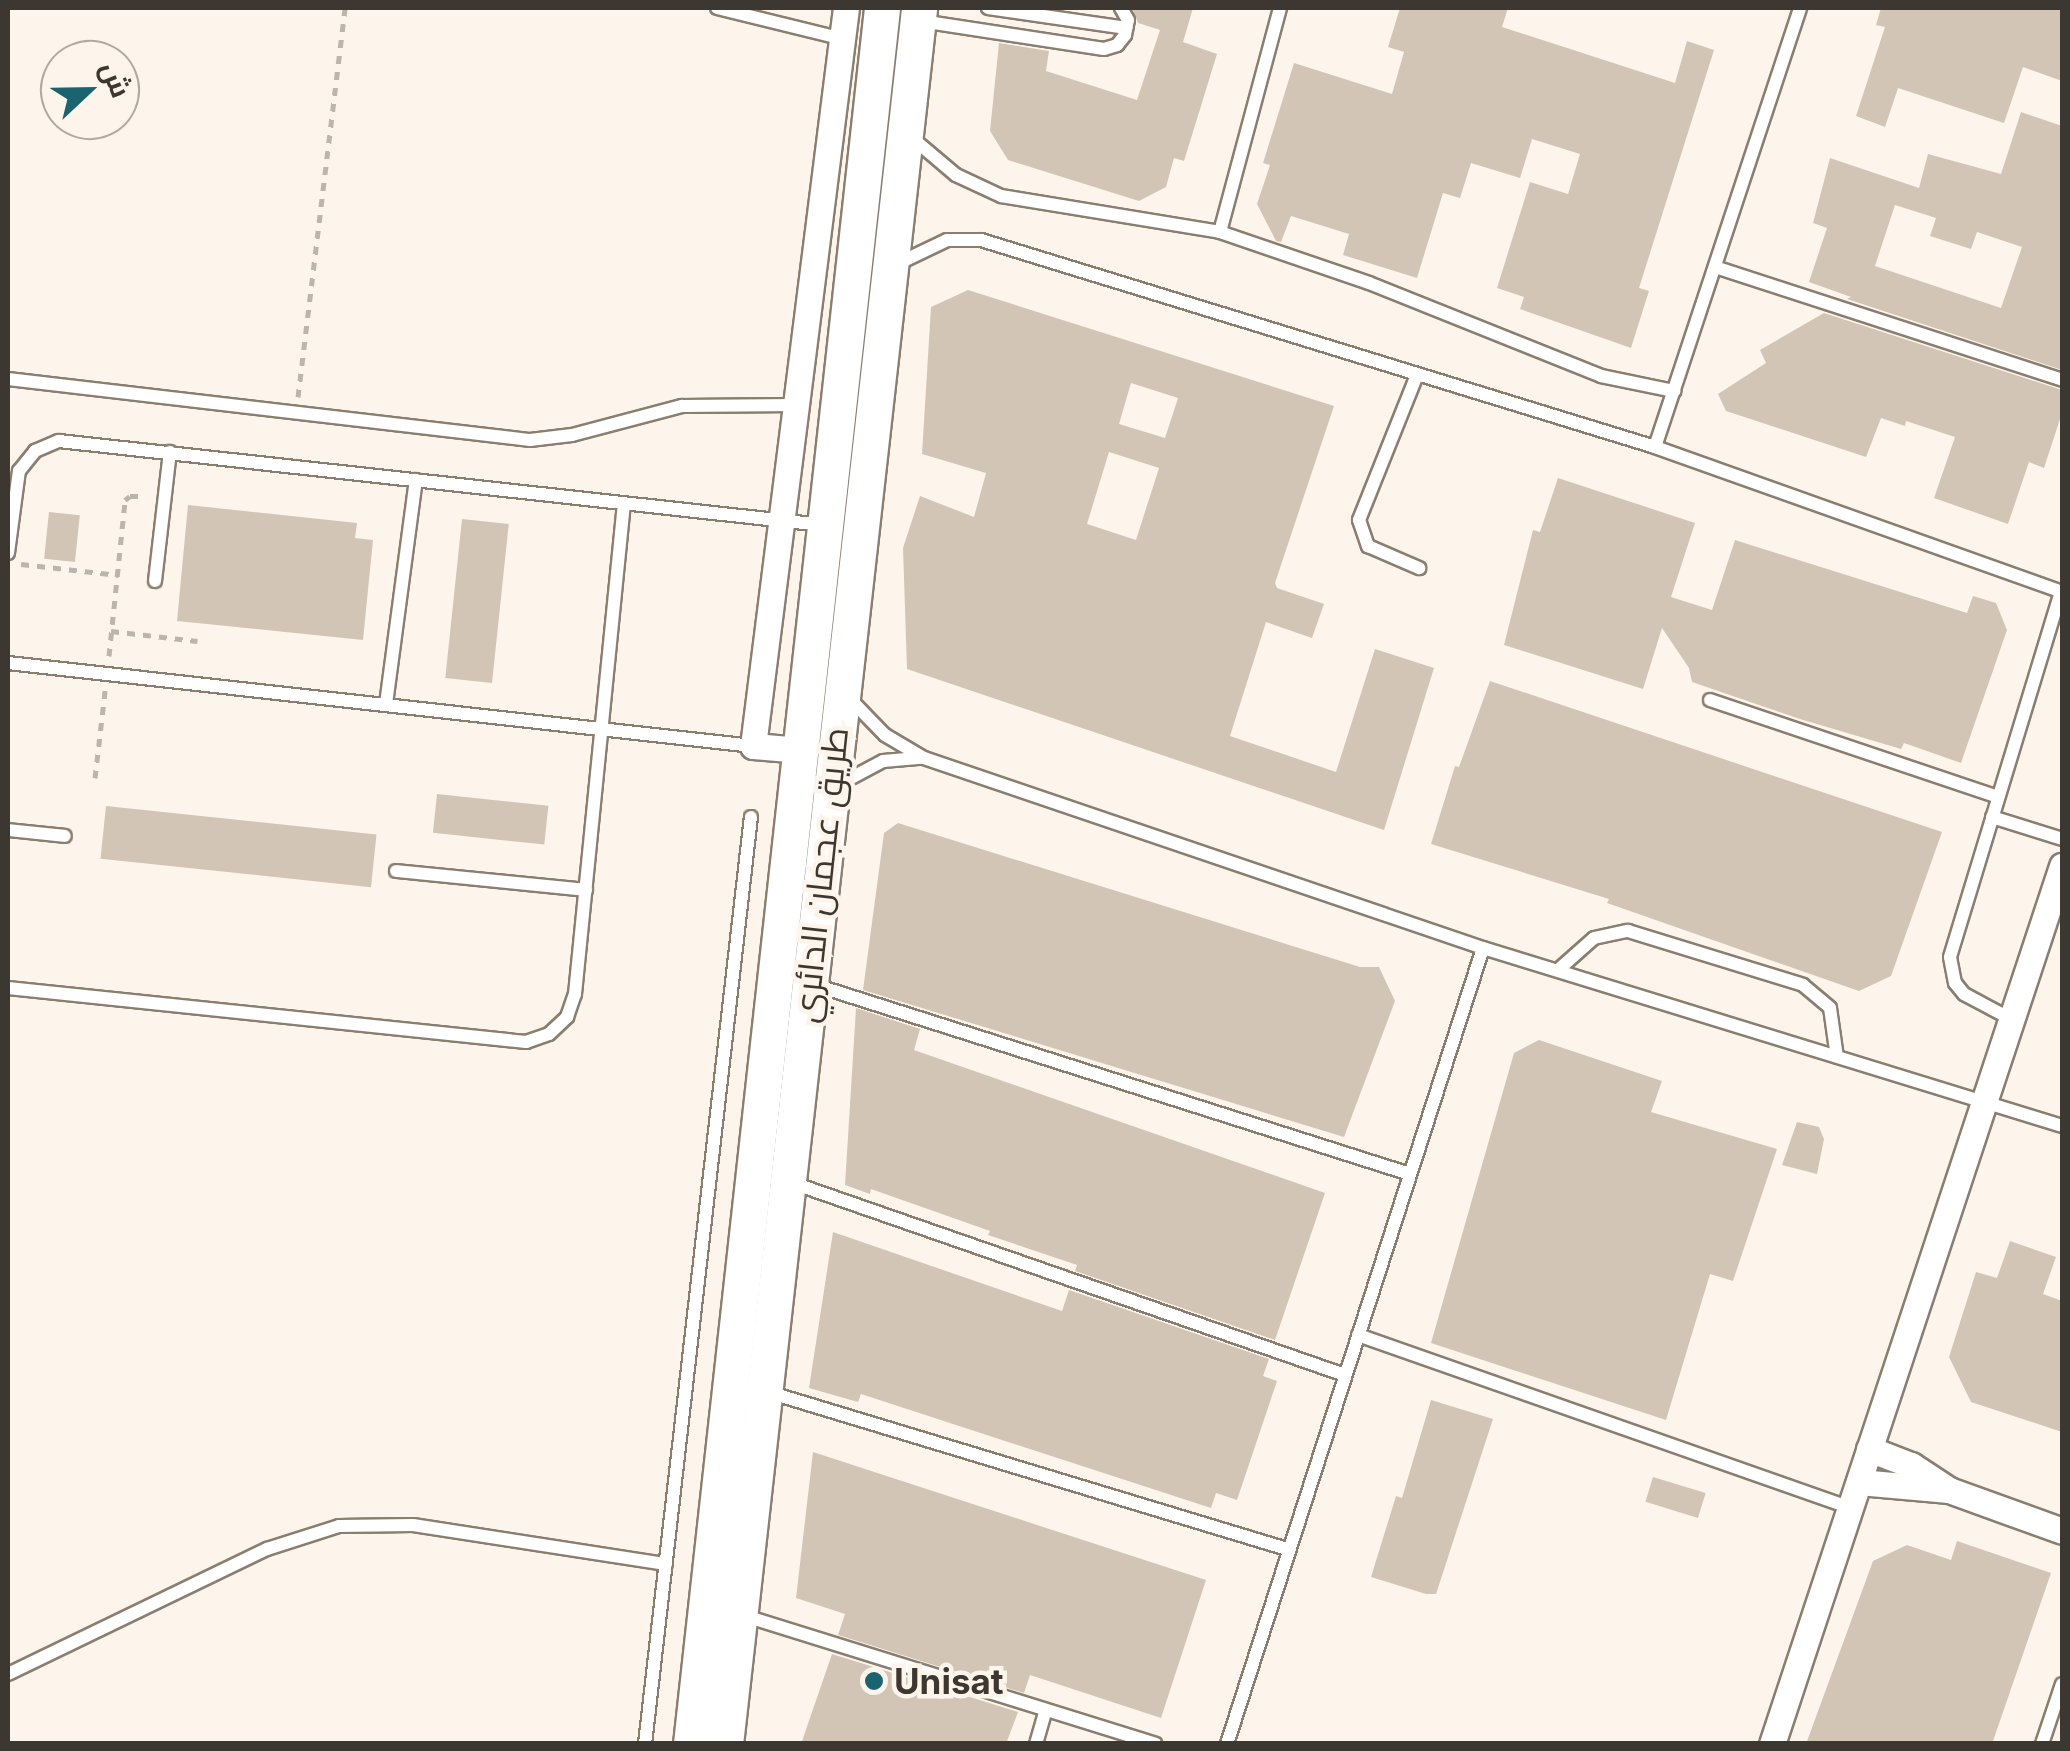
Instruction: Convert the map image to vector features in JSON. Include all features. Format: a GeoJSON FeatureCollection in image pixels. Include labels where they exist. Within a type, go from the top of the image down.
{"type":"FeatureCollection","features":[{"type":"Feature","properties":{"kind":"main road","name":"طريق عجمان الدائري"},"geometry":{"type":"LineString","coordinates":[[691,1744],[882,8]]}},
{"type":"Feature","properties":{"kind":"main road","name":"طريق عجمان الدائري"},"geometry":{"type":"LineString","coordinates":[[725,1744],[840,686],[918,14]]}},
{"type":"Feature","properties":{"kind":"street"},"geometry":{"type":"LineString","coordinates":[[800,750],[753,746],[846,8]]}},
{"type":"Feature","properties":{"kind":"street"},"geometry":{"type":"LineString","coordinates":[[1772,1744],[2062,866]]}},
{"type":"Feature","properties":{"kind":"street"},"geometry":{"type":"LineString","coordinates":[[1869,1449],[1911,1465],[1949,1490],[2062,1530]]}},
{"type":"Feature","properties":{"kind":"street"},"geometry":{"type":"LineString","coordinates":[[1859,1482],[1949,1490]]}},
{"type":"Feature","properties":{"kind":"lane"},"geometry":{"type":"LineString","coordinates":[[717,8],[843,39]]}},
{"type":"Feature","properties":{"kind":"lane"},"geometry":{"type":"LineString","coordinates":[[988,8],[1128,28]]}},
{"type":"Feature","properties":{"kind":"lane"},"geometry":{"type":"LineString","coordinates":[[1121,8],[1128,28]]}},
{"type":"Feature","properties":{"kind":"lane"},"geometry":{"type":"LineString","coordinates":[[1220,232],[1280,8]]}},
{"type":"Feature","properties":{"kind":"lane"},"geometry":{"type":"LineString","coordinates":[[1656,447],[1800,8]]}},
{"type":"Feature","properties":{"kind":"lane"},"geometry":{"type":"LineString","coordinates":[[918,14],[1098,48],[1117,45],[1128,28]]}},
{"type":"Feature","properties":{"kind":"lane"},"geometry":{"type":"LineString","coordinates":[[905,128],[956,176],[1001,196],[1220,232],[1369,283],[1600,376],[1674,391]]}},
{"type":"Feature","properties":{"kind":"lane"},"geometry":{"type":"LineString","coordinates":[[889,268],[947,240],[981,240],[1656,447],[2062,592],[1950,957],[1951,970],[1964,994],[2011,1019]]}},
{"type":"Feature","properties":{"kind":"lane"},"geometry":{"type":"LineString","coordinates":[[1715,267],[2062,380]]}},
{"type":"Feature","properties":{"kind":"lane"},"geometry":{"type":"LineString","coordinates":[[1417,375],[1358,520],[1368,546],[1418,568]]}},
{"type":"Feature","properties":{"kind":"lane"},"geometry":{"type":"LineString","coordinates":[[8,379],[530,440],[572,435],[682,406],[796,405]]}},
{"type":"Feature","properties":{"kind":"lane"},"geometry":{"type":"LineString","coordinates":[[8,553],[15,483],[36,451],[72,441],[824,526]]}},
{"type":"Feature","properties":{"kind":"lane"},"geometry":{"type":"LineString","coordinates":[[155,581],[170,452]]}},
{"type":"Feature","properties":{"kind":"lane"},"geometry":{"type":"LineString","coordinates":[[386,704],[416,480]]}},
{"type":"Feature","properties":{"kind":"lane"},"geometry":{"type":"LineString","coordinates":[[8,988],[526,1042],[549,1034],[572,1005],[624,503]]}},
{"type":"Feature","properties":{"kind":"lane"},"geometry":{"type":"LineString","coordinates":[[8,663],[753,746]]}},
{"type":"Feature","properties":{"kind":"lane"},"geometry":{"type":"LineString","coordinates":[[840,686],[885,735],[924,758],[1483,948],[2062,1126]]}},
{"type":"Feature","properties":{"kind":"lane"},"geometry":{"type":"LineString","coordinates":[[1710,700],[1998,797]]}},
{"type":"Feature","properties":{"kind":"lane"},"geometry":{"type":"LineString","coordinates":[[830,790],[883,761],[924,758]]}},
{"type":"Feature","properties":{"kind":"lane"},"geometry":{"type":"LineString","coordinates":[[645,1744],[751,817]]}},
{"type":"Feature","properties":{"kind":"lane"},"geometry":{"type":"LineString","coordinates":[[1992,817],[2062,840]]}},
{"type":"Feature","properties":{"kind":"lane"},"geometry":{"type":"LineString","coordinates":[[8,830],[65,836]]}},
{"type":"Feature","properties":{"kind":"lane"},"geometry":{"type":"LineString","coordinates":[[396,871],[586,890]]}},
{"type":"Feature","properties":{"kind":"lane"},"geometry":{"type":"LineString","coordinates":[[1558,970],[1594,938],[1628,931],[1813,991],[1830,1008],[1836,1056]]}},
{"type":"Feature","properties":{"kind":"lane"},"geometry":{"type":"LineString","coordinates":[[1227,1744],[1483,948]]}},
{"type":"Feature","properties":{"kind":"lane"},"geometry":{"type":"LineString","coordinates":[[809,983],[1410,1174]]}},
{"type":"Feature","properties":{"kind":"lane"},"geometry":{"type":"LineString","coordinates":[[788,1181],[1346,1374]]}},
{"type":"Feature","properties":{"kind":"lane"},"geometry":{"type":"LineString","coordinates":[[1358,1335],[1850,1508]]}},
{"type":"Feature","properties":{"kind":"lane"},"geometry":{"type":"LineString","coordinates":[[764,1390],[1287,1549]]}},
{"type":"Feature","properties":{"kind":"lane"},"geometry":{"type":"LineString","coordinates":[[8,1674],[267,1549],[338,1526],[413,1525],[666,1564]]}},
{"type":"Feature","properties":{"kind":"lane"},"geometry":{"type":"LineString","coordinates":[[740,1614],[1152,1743]]}},
{"type":"Feature","properties":{"kind":"lane"},"geometry":{"type":"LineString","coordinates":[[2042,1744],[2062,1684]]}},
{"type":"Feature","properties":{"kind":"lane"},"geometry":{"type":"LineString","coordinates":[[1036,1744],[1046,1710]]}},
{"type":"Feature","properties":{"kind":"path"},"geometry":{"type":"LineString","coordinates":[[296,413],[345,8]]}},
{"type":"Feature","properties":{"kind":"path"},"geometry":{"type":"LineString","coordinates":[[95,778],[125,500],[134,495],[164,499]]}},
{"type":"Feature","properties":{"kind":"path"},"geometry":{"type":"LineString","coordinates":[[8,562],[118,575]]}},
{"type":"Feature","properties":{"kind":"path"},"geometry":{"type":"LineString","coordinates":[[112,631],[197,641]]}},
{"type":"Feature","properties":{"kind":"building"},"geometry":{"type":"Polygon","coordinates":[[[1132,8],[1193,8],[1183,42],[1217,54],[1184,161],[1174,158],[1166,187],[1139,201],[1008,160],[990,131],[999,43],[1049,51],[1046,71],[1137,100],[1160,30],[1138,23],[1132,8]]]}},
{"type":"Feature","properties":{"kind":"building"},"geometry":{"type":"Polygon","coordinates":[[[1400,8],[1508,8],[1502,27],[1675,83],[1687,41],[1714,50],[1639,288],[1649,291],[1631,348],[1520,309],[1524,297],[1497,288],[1530,182],[1568,194],[1580,154],[1532,139],[1520,178],[1471,163],[1460,198],[1443,193],[1417,278],[1343,255],[1349,234],[1291,216],[1281,242],[1276,241],[1257,204],[1270,165],[1263,163],[1294,63],[1392,94],[1404,52],[1388,47],[1400,8]]]}},
{"type":"Feature","properties":{"kind":"building"},"geometry":{"type":"Polygon","coordinates":[[[1881,8],[2062,8],[2062,81],[2023,67],[2004,123],[1898,88],[1885,127],[1856,116],[1885,27],[1876,25],[1881,8]]]}},
{"type":"Feature","properties":{"kind":"building"},"geometry":{"type":"Polygon","coordinates":[[[2021,112],[2062,126],[2062,370],[1847,299],[1851,297],[1809,282],[1827,228],[1813,223],[1830,158],[1919,188],[1928,154],[2001,174],[2021,112]],[[1895,205],[1875,266],[2001,308],[2022,247],[1977,232],[1971,249],[1930,236],[1936,218],[1895,205]]]}},
{"type":"Feature","properties":{"kind":"building"},"geometry":{"type":"Polygon","coordinates":[[[968,290],[1334,406],[1275,583],[1277,588],[1324,604],[1312,638],[1266,622],[1230,736],[1336,772],[1375,649],[1434,668],[1384,830],[907,669],[903,548],[920,496],[974,517],[986,473],[922,454],[931,307],[968,290]],[[1131,383],[1119,424],[1165,438],[1178,398],[1131,383]],[[1109,452],[1087,524],[1136,540],[1159,468],[1109,452]]]}},
{"type":"Feature","properties":{"kind":"building"},"geometry":{"type":"Polygon","coordinates":[[[1824,313],[2062,390],[2062,413],[2044,468],[2029,462],[2008,524],[1934,498],[1955,437],[1906,421],[1905,426],[1881,418],[1866,457],[1726,411],[1718,394],[1766,363],[1760,350],[1824,313]]]}},
{"type":"Feature","properties":{"kind":"building"},"geometry":{"type":"Polygon","coordinates":[[[1558,478],[1695,523],[1671,597],[1712,610],[1735,540],[1967,613],[1973,596],[1996,603],[2007,630],[1961,763],[1904,743],[1901,749],[1800,719],[1692,682],[1689,668],[1662,628],[1643,689],[1504,645],[1533,530],[1540,532],[1558,478]]]}},
{"type":"Feature","properties":{"kind":"building"},"geometry":{"type":"Polygon","coordinates":[[[188,505],[357,523],[355,538],[373,540],[363,640],[177,621],[188,505]]]}},
{"type":"Feature","properties":{"kind":"building"},"geometry":{"type":"Polygon","coordinates":[[[49,512],[80,515],[75,562],[44,559],[49,512]]]}},
{"type":"Feature","properties":{"kind":"building"},"geometry":{"type":"Polygon","coordinates":[[[462,519],[509,524],[492,683],[445,678],[462,519]]]}},
{"type":"Feature","properties":{"kind":"building"},"geometry":{"type":"Polygon","coordinates":[[[1490,681],[1942,832],[1891,976],[1859,991],[1607,903],[1609,899],[1431,844],[1455,766],[1459,767],[1490,681]]]}},
{"type":"Feature","properties":{"kind":"building"},"geometry":{"type":"Polygon","coordinates":[[[437,794],[548,806],[544,844],[433,833],[437,794]]]}},
{"type":"Feature","properties":{"kind":"building"},"geometry":{"type":"Polygon","coordinates":[[[106,806],[377,834],[371,887],[100,859],[106,806]]]}},
{"type":"Feature","properties":{"kind":"building"},"geometry":{"type":"Polygon","coordinates":[[[898,823],[1360,967],[1379,967],[1395,1001],[1344,1137],[863,990],[884,833],[898,823]]]}},
{"type":"Feature","properties":{"kind":"building"},"geometry":{"type":"Polygon","coordinates":[[[856,1008],[920,1029],[914,1050],[1325,1193],[1275,1340],[1075,1271],[1077,1265],[988,1235],[990,1231],[871,1189],[870,1194],[845,1185],[856,1008]]]}},
{"type":"Feature","properties":{"kind":"building"},"geometry":{"type":"Polygon","coordinates":[[[1539,1040],[1662,1081],[1651,1112],[1777,1149],[1733,1281],[1710,1274],[1666,1420],[1431,1343],[1514,1053],[1539,1040]]]}},
{"type":"Feature","properties":{"kind":"building"},"geometry":{"type":"Polygon","coordinates":[[[1797,1122],[1819,1127],[1824,1139],[1817,1174],[1782,1165],[1797,1122]]]}},
{"type":"Feature","properties":{"kind":"building"},"geometry":{"type":"Polygon","coordinates":[[[833,1232],[1062,1311],[1069,1290],[1269,1359],[1263,1376],[1277,1381],[1237,1500],[1216,1493],[1211,1508],[861,1394],[858,1402],[809,1388],[833,1232]]]}},
{"type":"Feature","properties":{"kind":"building"},"geometry":{"type":"Polygon","coordinates":[[[2010,1241],[2056,1257],[2043,1294],[2062,1301],[2062,1432],[1971,1402],[1949,1357],[1976,1272],[1997,1278],[2010,1241]]]}},
{"type":"Feature","properties":{"kind":"building"},"geometry":{"type":"Polygon","coordinates":[[[1431,1400],[1493,1419],[1436,1594],[1426,1594],[1371,1577],[1396,1496],[1402,1498],[1431,1400]]]}},
{"type":"Feature","properties":{"kind":"building"},"geometry":{"type":"Polygon","coordinates":[[[813,1452],[1206,1580],[1161,1718],[1030,1675],[1024,1693],[838,1635],[845,1614],[796,1598],[813,1452]]]}},
{"type":"Feature","properties":{"kind":"building"},"geometry":{"type":"Polygon","coordinates":[[[1653,1477],[1706,1493],[1698,1518],[1645,1502],[1653,1477]]]}},
{"type":"Feature","properties":{"kind":"building"},"geometry":{"type":"Polygon","coordinates":[[[1957,1541],[2051,1573],[1992,1744],[1806,1744],[1873,1561],[1907,1545],[1951,1560],[1957,1541]]]}},
{"type":"Feature","properties":{"kind":"building","name":"Unisat"},"geometry":{"type":"Polygon","coordinates":[[[832,1654],[1018,1712],[1006,1744],[801,1744],[832,1654]]]}},
{"type":"Feature","properties":{"kind":"place","name":"Unisat"},"geometry":{"type":"Point","coordinates":[874,1681]}}]}
